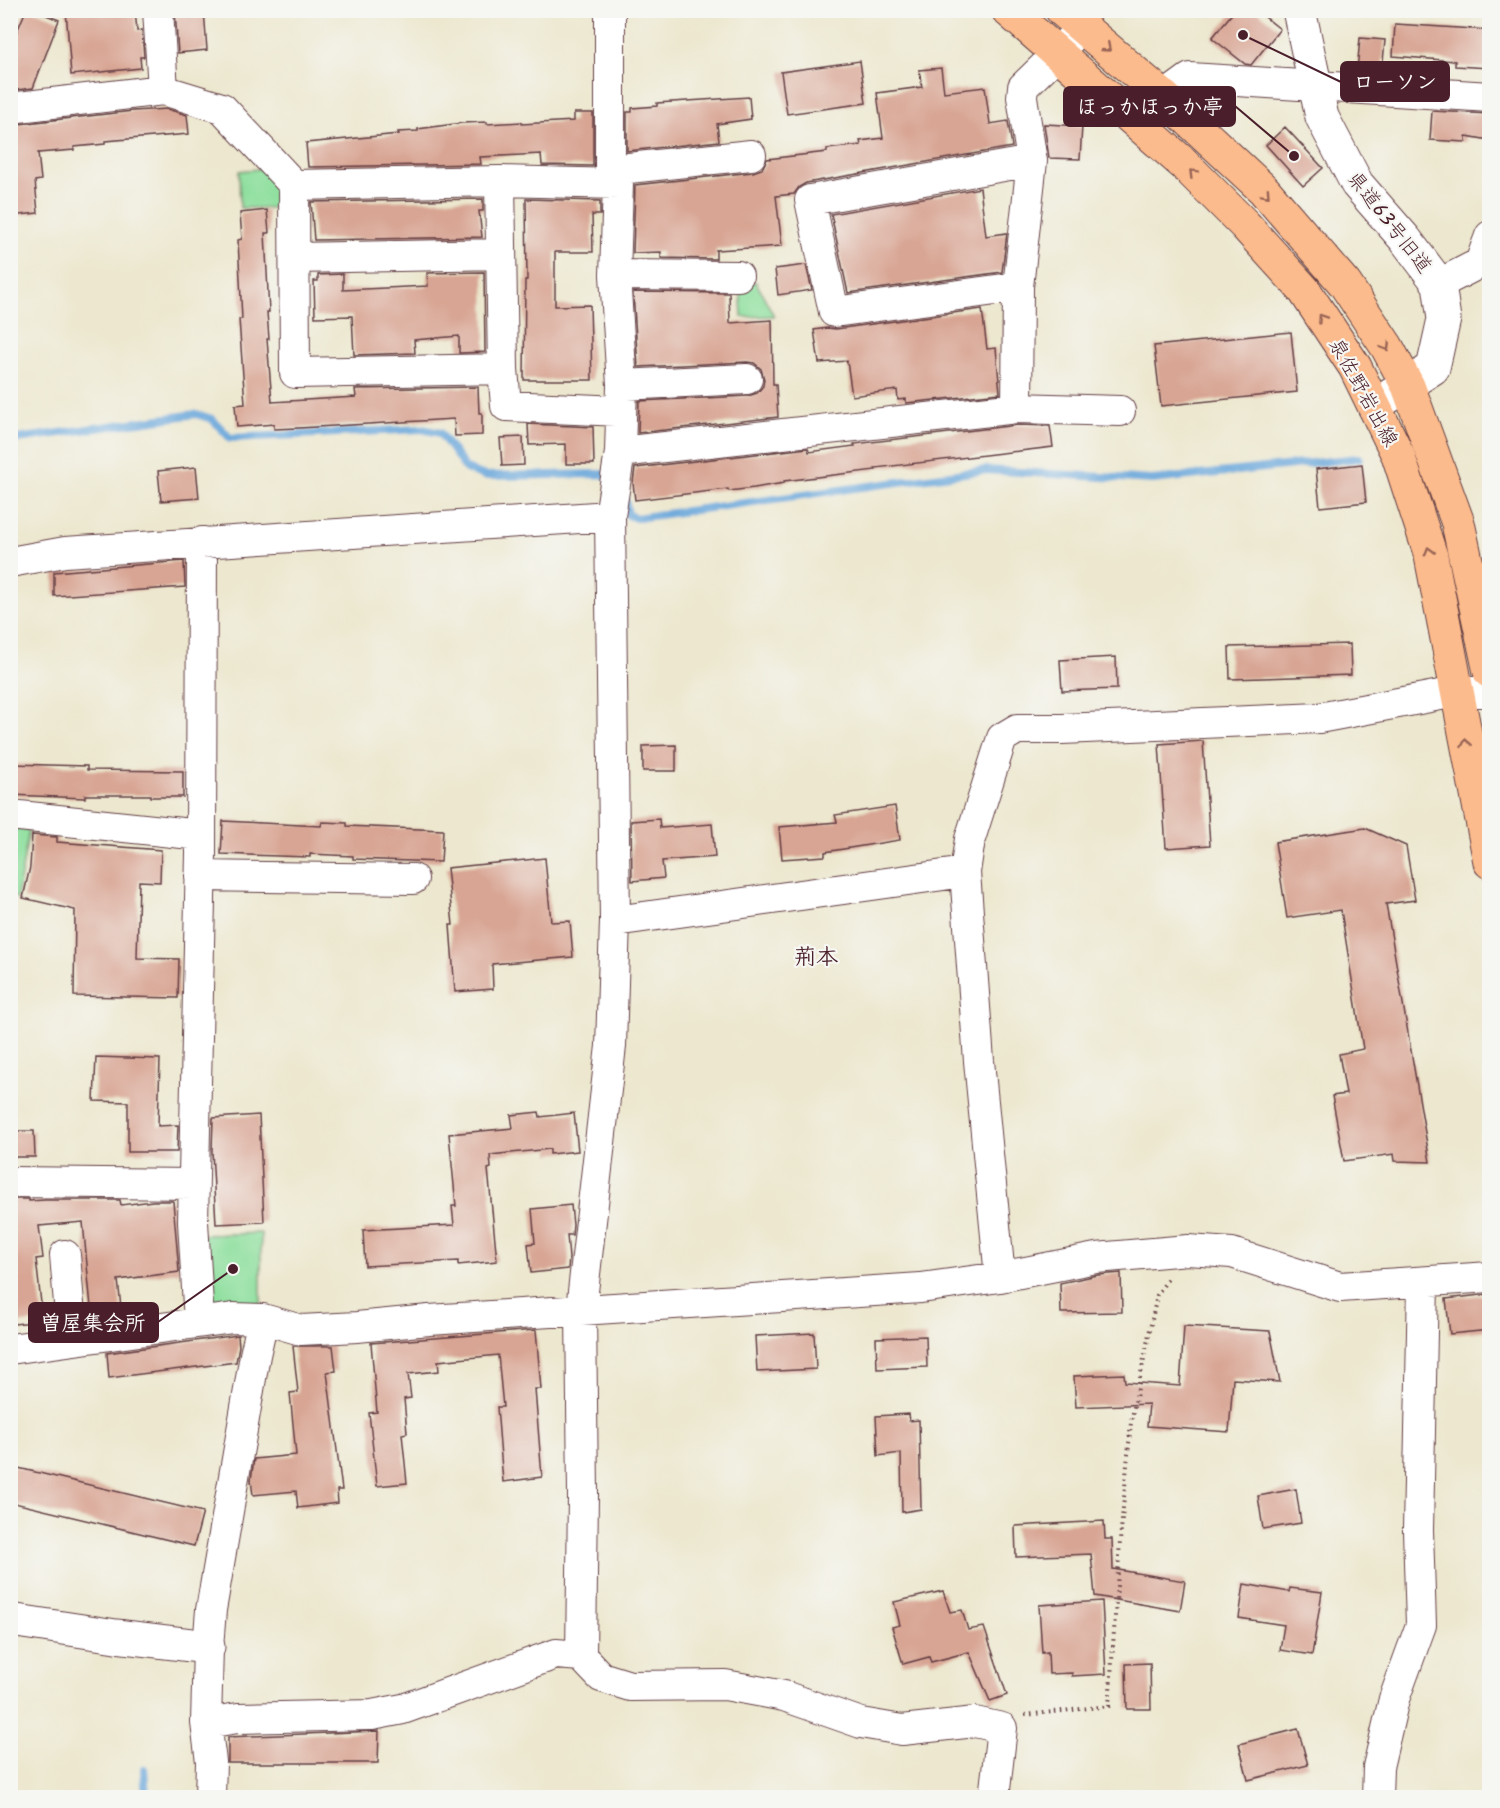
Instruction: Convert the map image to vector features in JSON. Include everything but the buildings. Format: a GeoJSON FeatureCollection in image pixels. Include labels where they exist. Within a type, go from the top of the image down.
{"type":"FeatureCollection","features":[{"type":"Feature","properties":{"kind":"main road","name":"泉佐野岩出線"},"geometry":{"type":"LineString","coordinates":[[1008,10],[1184,164],[1245,225],[1304,290],[1355,367],[1398,455],[1431,556],[1490,862]]}},
{"type":"Feature","properties":{"kind":"main road","name":"泉佐野岩出線"},"geometry":{"type":"LineString","coordinates":[[1072,18],[1164,97],[1264,190],[1345,284],[1387,347],[1408,386],[1458,523],[1490,672]]}},
{"type":"Feature","properties":{"kind":"street"},"geometry":{"type":"LineString","coordinates":[[158,10],[163,90]]}},
{"type":"Feature","properties":{"kind":"street"},"geometry":{"type":"LineString","coordinates":[[581,1656],[583,1495],[581,1309],[611,1046],[615,921],[615,482],[622,398],[615,275],[610,10]]}},
{"type":"Feature","properties":{"kind":"street","name":"県道63号旧道"},"geometry":{"type":"LineString","coordinates":[[1299,10],[1322,117],[1357,184],[1405,239],[1439,285],[1443,319],[1433,368],[1374,406]]}},
{"type":"Feature","properties":{"kind":"street"},"geometry":{"type":"LineString","coordinates":[[1017,408],[1018,287],[1032,161],[1022,97],[1023,87],[1058,54],[1072,18]]}},
{"type":"Feature","properties":{"kind":"street"},"geometry":{"type":"LineString","coordinates":[[1164,97],[1190,78],[1490,97]]}},
{"type":"Feature","properties":{"kind":"street"},"geometry":{"type":"LineString","coordinates":[[10,108],[163,90],[222,108],[294,185],[295,373],[503,369]]}},
{"type":"Feature","properties":{"kind":"street"},"geometry":{"type":"LineString","coordinates":[[294,185],[614,177],[751,155]]}},
{"type":"Feature","properties":{"kind":"street"},"geometry":{"type":"LineString","coordinates":[[1018,287],[834,312],[810,200],[1032,161]]}},
{"type":"Feature","properties":{"kind":"street"},"geometry":{"type":"LineString","coordinates":[[500,181],[503,369],[506,406],[622,398],[747,379]]}},
{"type":"Feature","properties":{"kind":"street"},"geometry":{"type":"LineString","coordinates":[[1439,285],[1480,263],[1490,236]]}},
{"type":"Feature","properties":{"kind":"street"},"geometry":{"type":"LineString","coordinates":[[295,258],[501,254]]}},
{"type":"Feature","properties":{"kind":"street"},"geometry":{"type":"LineString","coordinates":[[615,275],[738,276]]}},
{"type":"Feature","properties":{"kind":"street"},"geometry":{"type":"LineString","coordinates":[[10,562],[65,552],[202,542],[615,482],[1017,408],[1120,411]]}},
{"type":"Feature","properties":{"kind":"street"},"geometry":{"type":"LineString","coordinates":[[199,1322],[193,1184],[201,835],[202,542]]}},
{"type":"Feature","properties":{"kind":"street"},"geometry":{"type":"LineString","coordinates":[[1000,1277],[979,1061],[965,872],[969,839],[1002,738],[1017,729],[1319,718],[1456,692],[1490,692]]}},
{"type":"Feature","properties":{"kind":"street"},"geometry":{"type":"LineString","coordinates":[[10,815],[201,835]]}},
{"type":"Feature","properties":{"kind":"street"},"geometry":{"type":"LineString","coordinates":[[615,921],[965,872]]}},
{"type":"Feature","properties":{"kind":"street"},"geometry":{"type":"LineString","coordinates":[[200,876],[413,879]]}},
{"type":"Feature","properties":{"kind":"street"},"geometry":{"type":"LineString","coordinates":[[10,1182],[193,1184]]}},
{"type":"Feature","properties":{"kind":"street"},"geometry":{"type":"LineString","coordinates":[[10,1349],[233,1318],[263,1319],[301,1329],[357,1327],[581,1309],[921,1288],[1000,1277],[1096,1258],[1188,1250],[1232,1253],[1340,1287],[1490,1277]]}},
{"type":"Feature","properties":{"kind":"street"},"geometry":{"type":"LineString","coordinates":[[65,1255],[72,1340]]}},
{"type":"Feature","properties":{"kind":"street"},"geometry":{"type":"LineString","coordinates":[[1377,1797],[1378,1767],[1394,1699],[1421,1625],[1418,1530],[1422,1282]]}},
{"type":"Feature","properties":{"kind":"street"},"geometry":{"type":"LineString","coordinates":[[210,1797],[211,1762],[206,1723],[208,1647],[215,1586],[263,1319]]}},
{"type":"Feature","properties":{"kind":"street"},"geometry":{"type":"LineString","coordinates":[[10,1620],[208,1647]]}},
{"type":"Feature","properties":{"kind":"street"},"geometry":{"type":"LineString","coordinates":[[206,1723],[238,1718],[372,1715],[403,1709],[556,1654],[581,1656],[601,1677],[630,1686],[725,1685],[784,1696],[861,1723],[902,1730],[975,1722],[1002,1728],[994,1797]]}},
{"type":"Feature","properties":{"kind":"path"},"geometry":{"type":"LineString","coordinates":[[1002,1728],[1024,1715],[1109,1706],[1131,1422],[1157,1295],[1188,1250]]}},
{"type":"Feature","properties":{"kind":"green space"},"geometry":{"type":"Polygon","coordinates":[[[268,168],[282,184],[286,208],[240,208],[239,171],[268,168]]]}},
{"type":"Feature","properties":{"kind":"green space"},"geometry":{"type":"Polygon","coordinates":[[[756,282],[774,316],[742,317],[740,283],[756,282]]]}},
{"type":"Feature","properties":{"kind":"green space"},"geometry":{"type":"Polygon","coordinates":[[[11,828],[29,830],[17,898],[11,897],[11,828]]]}},
{"type":"Feature","properties":{"kind":"green space"},"geometry":{"type":"Polygon","coordinates":[[[261,1233],[261,1304],[205,1303],[203,1235],[261,1233]]]}},
{"type":"Feature","properties":{"kind":"waterway"},"geometry":{"type":"LineString","coordinates":[[10,440],[196,414],[212,419],[230,438],[422,429],[440,433],[466,469],[485,476],[603,474],[608,477]]}},
{"type":"Feature","properties":{"kind":"waterway"},"geometry":{"type":"LineString","coordinates":[[625,500],[628,515],[636,518],[986,470],[1152,480],[1359,458]]}},
{"type":"Feature","properties":{"kind":"waterway"},"geometry":{"type":"LineString","coordinates":[[144,1769],[146,1798]]}},
{"type":"Feature","properties":{"kind":"place","name":"ローソン"},"geometry":{"type":"Point","coordinates":[1243,35]}},
{"type":"Feature","properties":{"kind":"place","name":"ほっかほっか亭"},"geometry":{"type":"Point","coordinates":[1294,156]}},
{"type":"Feature","properties":{"kind":"place","name":"曽屋集会所"},"geometry":{"type":"Point","coordinates":[233,1269]}},
{"type":"Feature","properties":{"kind":"district","name":"荊本"},"geometry":{"type":"Point","coordinates":[816,956]}}]}
